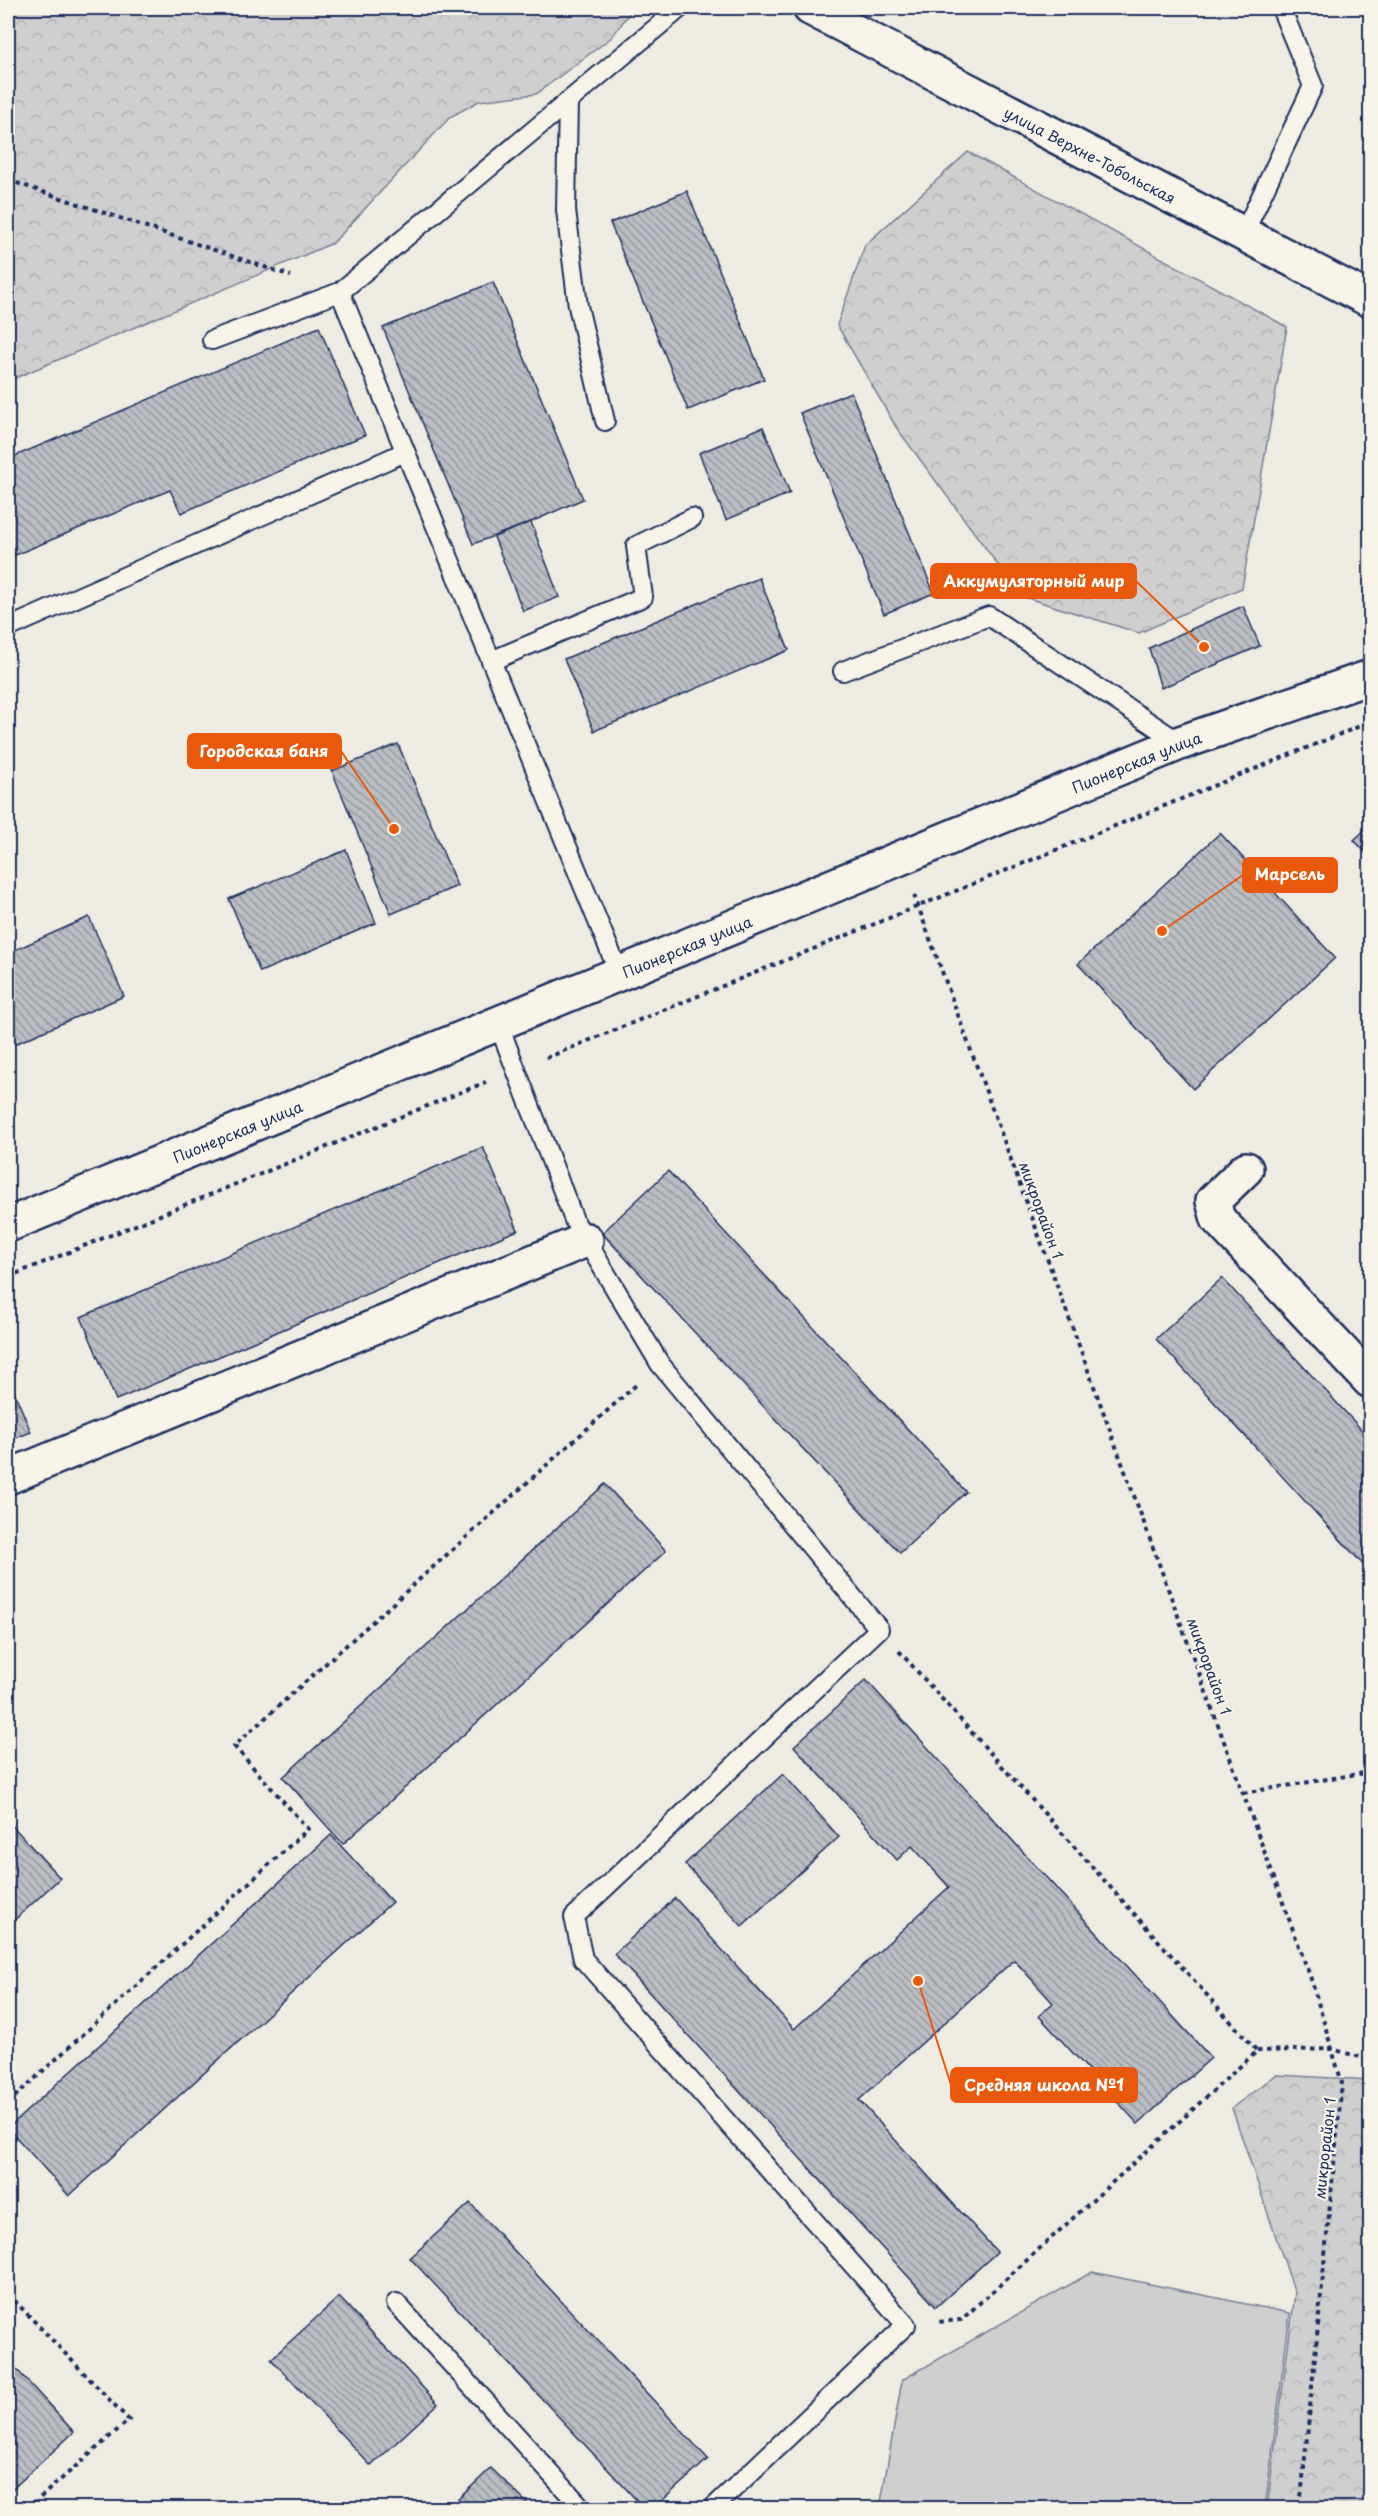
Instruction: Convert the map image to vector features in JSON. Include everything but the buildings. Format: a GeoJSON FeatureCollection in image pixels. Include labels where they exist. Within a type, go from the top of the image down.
{"type":"FeatureCollection","features":[{"type":"Feature","properties":{"kind":"street","name":"улица Верхне-Тобольская"},"geometry":{"type":"LineString","coordinates":[[810,8],[1371,300]]}},
{"type":"Feature","properties":{"kind":"street","name":"Пионерская улица"},"geometry":{"type":"LineString","coordinates":[[8,1225],[1180,743],[1371,677]]}},
{"type":"Feature","properties":{"kind":"street"},"geometry":{"type":"LineString","coordinates":[[1246,1169],[1213,1201],[1218,1219],[1371,1381]]}},
{"type":"Feature","properties":{"kind":"street"},"geometry":{"type":"LineString","coordinates":[[8,1477],[586,1240]]}},
{"type":"Feature","properties":{"kind":"lane"},"geometry":{"type":"LineString","coordinates":[[212,340],[340,292],[680,8]]}},
{"type":"Feature","properties":{"kind":"lane"},"geometry":{"type":"LineString","coordinates":[[1243,235],[1313,86],[1281,8]]}},
{"type":"Feature","properties":{"kind":"lane"},"geometry":{"type":"LineString","coordinates":[[568,101],[566,210],[578,306],[605,421]]}},
{"type":"Feature","properties":{"kind":"lane"},"geometry":{"type":"LineString","coordinates":[[340,292],[620,973]]}},
{"type":"Feature","properties":{"kind":"lane"},"geometry":{"type":"LineString","coordinates":[[8,628],[405,452]]}},
{"type":"Feature","properties":{"kind":"lane"},"geometry":{"type":"LineString","coordinates":[[491,661],[643,597],[636,546],[692,518]]}},
{"type":"Feature","properties":{"kind":"lane"},"geometry":{"type":"LineString","coordinates":[[843,671],[989,616],[1180,743]]}},
{"type":"Feature","properties":{"kind":"lane"},"geometry":{"type":"LineString","coordinates":[[498,1023],[574,1220],[660,1364],[879,1629],[574,1917],[583,1959],[906,2325],[713,2508]]}},
{"type":"Feature","properties":{"kind":"lane"},"geometry":{"type":"LineString","coordinates":[[396,2303],[582,2508]]}},
{"type":"Feature","properties":{"kind":"path"},"geometry":{"type":"LineString","coordinates":[[8,180],[340,292]]}},
{"type":"Feature","properties":{"kind":"path"},"geometry":{"type":"LineString","coordinates":[[8,1277],[1371,722]]}},
{"type":"Feature","properties":{"kind":"path","name":"микрорайон 1"},"geometry":{"type":"LineString","coordinates":[[900,858],[1311,1979],[1342,2083],[1300,2508]]}},
{"type":"Feature","properties":{"kind":"path"},"geometry":{"type":"LineString","coordinates":[[8,2103],[308,1829],[234,1746],[660,1364]]}},
{"type":"Feature","properties":{"kind":"path"},"geometry":{"type":"LineString","coordinates":[[879,1629],[1257,2051]]}},
{"type":"Feature","properties":{"kind":"path"},"geometry":{"type":"LineString","coordinates":[[1243,1793],[1371,1772]]}},
{"type":"Feature","properties":{"kind":"path"},"geometry":{"type":"LineString","coordinates":[[906,2325],[961,2320],[1257,2051],[1332,2049],[1371,2060]]}},
{"type":"Feature","properties":{"kind":"path"},"geometry":{"type":"LineString","coordinates":[[8,2294],[129,2420],[28,2508]]}},
{"type":"Feature","properties":{"kind":"green space"},"geometry":{"type":"Polygon","coordinates":[[[8,8],[633,8],[612,37],[536,94],[479,101],[450,117],[333,243],[8,381],[8,8]]]}},
{"type":"Feature","properties":{"kind":"green space"},"geometry":{"type":"Polygon","coordinates":[[[968,152],[1287,327],[1242,588],[1139,633],[1021,596],[896,427],[837,325],[865,245],[968,152]]]}},
{"type":"Feature","properties":{"kind":"green space"},"geometry":{"type":"Polygon","coordinates":[[[1276,2075],[1370,2080],[1370,2508],[1267,2508],[1295,2293],[1232,2108],[1276,2075]]]}},
{"type":"Feature","properties":{"kind":"green space"},"geometry":{"type":"Polygon","coordinates":[[[1092,2272],[1290,2313],[1265,2508],[880,2508],[902,2380],[1092,2272]]]}},
{"type":"Feature","properties":{"kind":"place","name":"Аккумуляторный мир"},"geometry":{"type":"Point","coordinates":[1204,647]}},
{"type":"Feature","properties":{"kind":"place","name":"Городская баня"},"geometry":{"type":"Point","coordinates":[394,829]}},
{"type":"Feature","properties":{"kind":"place","name":"Марсель"},"geometry":{"type":"Point","coordinates":[1162,931]}},
{"type":"Feature","properties":{"kind":"place","name":"Средняя школа №1"},"geometry":{"type":"Point","coordinates":[918,1981]}}]}
